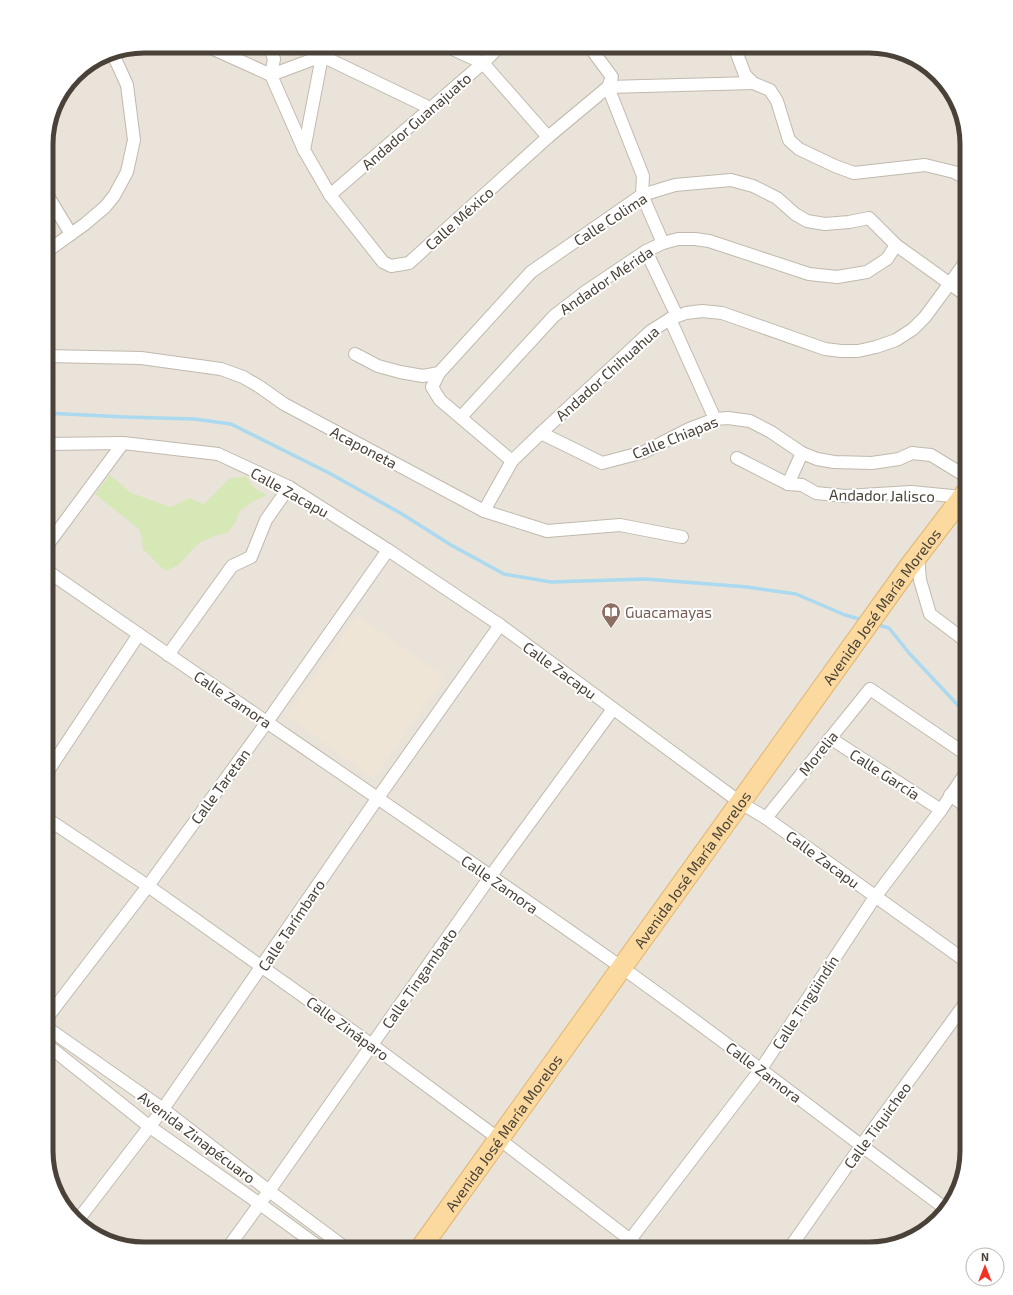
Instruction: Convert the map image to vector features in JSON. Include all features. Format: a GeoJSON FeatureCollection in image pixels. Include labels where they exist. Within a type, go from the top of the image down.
{"type":"FeatureCollection","features":[{"type":"Feature","properties":{"kind":"main road","name":"Avenida José María Morelos"},"geometry":{"type":"LineString","coordinates":[[425,1242],[913,561],[960,500]]}},
{"type":"Feature","properties":{"kind":"street"},"geometry":{"type":"LineString","coordinates":[[222,53],[271,75],[319,53]]}},
{"type":"Feature","properties":{"kind":"street"},"geometry":{"type":"LineString","coordinates":[[272,53],[274,59]]}},
{"type":"Feature","properties":{"kind":"street"},"geometry":{"type":"LineString","coordinates":[[271,75],[275,53]]}},
{"type":"Feature","properties":{"kind":"street"},"geometry":{"type":"LineString","coordinates":[[304,150],[323,53]]}},
{"type":"Feature","properties":{"kind":"street"},"geometry":{"type":"LineString","coordinates":[[327,53],[430,108]]}},
{"type":"Feature","properties":{"kind":"street"},"geometry":{"type":"LineString","coordinates":[[459,53],[487,68],[548,137]]}},
{"type":"Feature","properties":{"kind":"street","name":"Andador Guanajuato"},"geometry":{"type":"LineString","coordinates":[[330,195],[430,108],[487,68],[496,53]]}},
{"type":"Feature","properties":{"kind":"street"},"geometry":{"type":"LineString","coordinates":[[594,53],[612,78],[608,87],[643,176],[642,195],[663,243]]}},
{"type":"Feature","properties":{"kind":"street"},"geometry":{"type":"LineString","coordinates":[[737,53],[745,75],[753,83],[770,90],[777,101],[789,140],[799,149],[854,173],[926,165],[954,172],[960,175]]}},
{"type":"Feature","properties":{"kind":"street"},"geometry":{"type":"LineString","coordinates":[[53,247],[105,208],[114,196],[127,172],[134,140],[127,85],[115,58]]}},
{"type":"Feature","properties":{"kind":"street","name":"Calle México"},"geometry":{"type":"LineString","coordinates":[[271,75],[304,150],[330,195],[383,262],[391,266],[410,263],[548,137],[608,87]]}},
{"type":"Feature","properties":{"kind":"street"},"geometry":{"type":"LineString","coordinates":[[608,87],[753,83]]}},
{"type":"Feature","properties":{"kind":"street","name":"Calle Colima"},"geometry":{"type":"LineString","coordinates":[[461,417],[440,400],[432,387],[439,373],[531,272],[642,195],[675,184],[731,180],[753,186],[777,198],[795,214],[807,222],[825,224],[869,218],[896,245]]}},
{"type":"Feature","properties":{"kind":"street"},"geometry":{"type":"LineString","coordinates":[[53,204],[71,234]]}},
{"type":"Feature","properties":{"kind":"street","name":"Andador Mérida"},"geometry":{"type":"LineString","coordinates":[[461,417],[554,316],[585,292],[646,251],[663,243],[678,239],[709,241],[810,274],[837,277],[867,272],[887,259],[896,245]]}},
{"type":"Feature","properties":{"kind":"street"},"geometry":{"type":"LineString","coordinates":[[896,245],[960,291]]}},
{"type":"Feature","properties":{"kind":"street"},"geometry":{"type":"LineString","coordinates":[[646,251],[714,419]]}},
{"type":"Feature","properties":{"kind":"street","name":"Andador Chihuahua"},"geometry":{"type":"LineString","coordinates":[[484,511],[512,461],[540,433],[651,331],[673,318],[686,313],[702,311],[722,313],[825,349],[858,351],[896,340],[913,328],[925,317],[960,269]]}},
{"type":"Feature","properties":{"kind":"street"},"geometry":{"type":"LineString","coordinates":[[355,354],[378,366],[400,372],[423,376],[439,373]]}},
{"type":"Feature","properties":{"kind":"street","name":"Acaponeta"},"geometry":{"type":"LineString","coordinates":[[53,356],[141,358],[221,369],[243,377],[284,404],[484,511],[547,531],[620,525],[682,537]]}},
{"type":"Feature","properties":{"kind":"street"},"geometry":{"type":"LineString","coordinates":[[461,417],[512,461]]}},
{"type":"Feature","properties":{"kind":"street","name":"Calle Chiapas"},"geometry":{"type":"LineString","coordinates":[[540,433],[602,463],[644,452],[689,429],[714,419],[728,418],[750,421],[771,432],[802,453],[818,459],[834,462],[872,463],[900,459],[912,453],[931,455],[960,473]]}},
{"type":"Feature","properties":{"kind":"street"},"geometry":{"type":"LineString","coordinates":[[53,538],[123,443]]}},
{"type":"Feature","properties":{"kind":"street","name":"Calle Zacapu"},"geometry":{"type":"LineString","coordinates":[[53,444],[123,443],[218,454],[289,487],[388,550],[500,625],[741,803],[766,818],[960,957]]}},
{"type":"Feature","properties":{"kind":"street"},"geometry":{"type":"LineString","coordinates":[[788,484],[802,453]]}},
{"type":"Feature","properties":{"kind":"street","name":"Andador Jalisco"},"geometry":{"type":"LineString","coordinates":[[737,458],[788,484],[802,485],[816,493],[845,496],[911,492],[960,494]]}},
{"type":"Feature","properties":{"kind":"street"},"geometry":{"type":"LineString","coordinates":[[168,654],[232,566],[252,557],[266,520],[289,487]]}},
{"type":"Feature","properties":{"kind":"street","name":"Calle Taretan"},"geometry":{"type":"LineString","coordinates":[[53,1010],[148,886],[267,722],[388,550]]}},
{"type":"Feature","properties":{"kind":"street"},"geometry":{"type":"LineString","coordinates":[[913,561],[930,614],[960,637]]}},
{"type":"Feature","properties":{"kind":"street","name":"Calle Zamora"},"geometry":{"type":"LineString","coordinates":[[53,575],[622,968],[761,1069],[942,1206]]}},
{"type":"Feature","properties":{"kind":"street","name":"Calle Tarímbaro"},"geometry":{"type":"LineString","coordinates":[[81,1216],[163,1109],[500,625]]}},
{"type":"Feature","properties":{"kind":"street"},"geometry":{"type":"LineString","coordinates":[[53,763],[139,634]]}},
{"type":"Feature","properties":{"kind":"street","name":"Morelia"},"geometry":{"type":"LineString","coordinates":[[766,818],[870,688],[960,750]]}},
{"type":"Feature","properties":{"kind":"street","name":"Calle Tingambato"},"geometry":{"type":"LineString","coordinates":[[232,1242],[490,877],[613,709]]}},
{"type":"Feature","properties":{"kind":"street","name":"Calle García"},"geometry":{"type":"LineString","coordinates":[[830,738],[940,810]]}},
{"type":"Feature","properties":{"kind":"street","name":"Calle Tingüindín"},"geometry":{"type":"LineString","coordinates":[[628,1242],[761,1069],[875,897],[960,781]]}},
{"type":"Feature","properties":{"kind":"street"},"geometry":{"type":"LineString","coordinates":[[950,795],[960,802]]}},
{"type":"Feature","properties":{"kind":"street","name":"Calle Zináparo"},"geometry":{"type":"LineString","coordinates":[[53,823],[148,886],[372,1045],[499,1139],[622,1242]]}},
{"type":"Feature","properties":{"kind":"street","name":"Calle Tiquicheo"},"geometry":{"type":"LineString","coordinates":[[794,1242],[861,1146],[960,1011]]}},
{"type":"Feature","properties":{"kind":"street","name":"Avenida Zinapécuaro"},"geometry":{"type":"LineString","coordinates":[[53,1032],[163,1109],[338,1242]]}},
{"type":"Feature","properties":{"kind":"street","name":"Avenida Zinapécuaro"},"geometry":{"type":"LineString","coordinates":[[53,1050],[150,1127],[312,1242]]}},
{"type":"Feature","properties":{"kind":"shaded area"},"geometry":{"type":"Polygon","coordinates":[[[138,53],[875,53],[893,56],[915,65],[925,72],[945,93],[957,120],[960,144],[960,1151],[957,1175],[948,1197],[941,1207],[920,1227],[893,1239],[869,1242],[144,1242],[120,1239],[98,1230],[88,1223],[68,1202],[58,1180],[53,1151],[53,138],[56,120],[65,98],[84,76],[93,68],[109,60],[138,53]]]}},
{"type":"Feature","properties":{"kind":"shaded area"},"geometry":{"type":"Polygon","coordinates":[[[357,615],[445,677],[374,778],[286,716],[357,615]]]}},
{"type":"Feature","properties":{"kind":"green space"},"geometry":{"type":"Polygon","coordinates":[[[110,475],[131,493],[171,507],[189,498],[204,504],[229,479],[246,476],[254,488],[267,495],[252,502],[240,511],[235,523],[228,532],[199,543],[177,566],[165,571],[143,549],[140,530],[95,494],[110,475]]]}},
{"type":"Feature","properties":{"kind":"waterway"},"geometry":{"type":"LineString","coordinates":[[53,413],[194,419],[231,424],[331,474],[402,514],[451,545],[504,574],[551,582],[646,579],[747,587],[796,594],[845,615],[863,620]]}},
{"type":"Feature","properties":{"kind":"waterway"},"geometry":{"type":"LineString","coordinates":[[875,624],[889,628],[909,653],[960,708]]}},
{"type":"Feature","properties":{"kind":"place","name":"Guacamayas"},"geometry":{"type":"Point","coordinates":[611,629]}}]}
